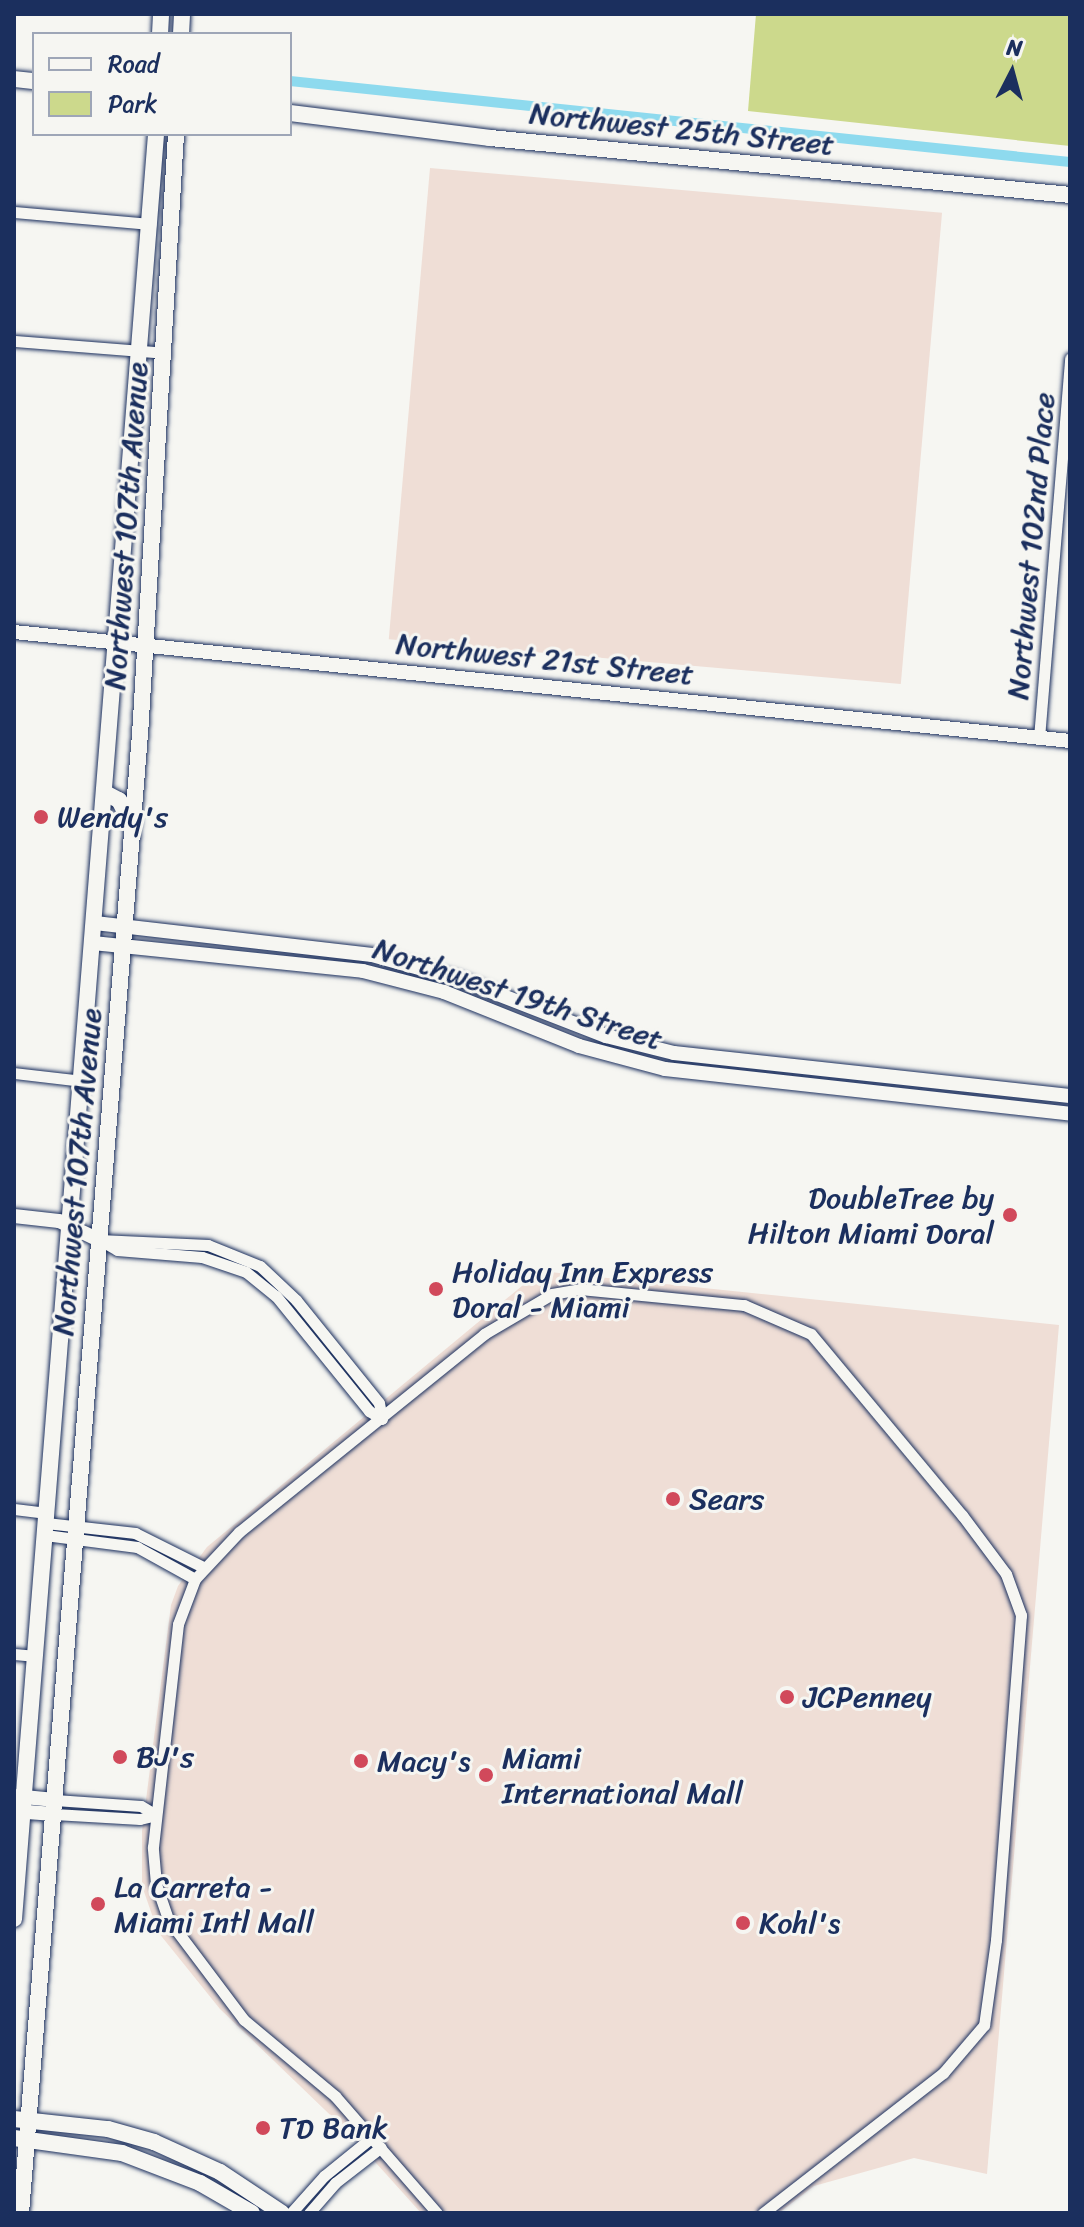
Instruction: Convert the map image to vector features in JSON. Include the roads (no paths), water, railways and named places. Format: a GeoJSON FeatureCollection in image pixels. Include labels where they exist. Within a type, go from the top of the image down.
{"type":"FeatureCollection","features":[{"type":"Feature","properties":{"kind":"main road","name":"Northwest 25th Street"},"geometry":{"type":"LineString","coordinates":[[292,113],[490,138],[1070,195]]}},
{"type":"Feature","properties":{"kind":"main road","name":"Northwest 107th Avenue"},"geometry":{"type":"LineString","coordinates":[[14,1919],[19,1804],[36,1656],[156,136]]}},
{"type":"Feature","properties":{"kind":"main road","name":"Northwest 107th Avenue"},"geometry":{"type":"LineString","coordinates":[[21,2213],[22,2120],[55,1807],[146,645],[176,136]]}},
{"type":"Feature","properties":{"kind":"main road"},"geometry":{"type":"LineString","coordinates":[[105,793],[119,800],[132,828]]}},
{"type":"Feature","properties":{"kind":"main road"},"geometry":{"type":"LineString","coordinates":[[22,2120],[108,2129],[154,2142],[220,2172],[282,2213]]}},
{"type":"Feature","properties":{"kind":"main road"},"geometry":{"type":"LineString","coordinates":[[21,2139],[93,2146],[154,2163],[252,2213]]}},
{"type":"Feature","properties":{"kind":"street"},"geometry":{"type":"LineString","coordinates":[[14,212],[150,224]]}},
{"type":"Feature","properties":{"kind":"street"},"geometry":{"type":"LineString","coordinates":[[14,341],[165,353]]}},
{"type":"Feature","properties":{"kind":"street","name":"Northwest 102nd Place"},"geometry":{"type":"LineString","coordinates":[[1039,738],[1070,358]]}},
{"type":"Feature","properties":{"kind":"street","name":"Northwest 21st Street"},"geometry":{"type":"LineString","coordinates":[[14,632],[1070,741]]}},
{"type":"Feature","properties":{"kind":"street","name":"Northwest 19th Street"},"geometry":{"type":"LineString","coordinates":[[95,923],[384,958],[459,979],[606,1036],[674,1053],[1070,1096]]}},
{"type":"Feature","properties":{"kind":"street","name":"Northwest 19th Street"},"geometry":{"type":"LineString","coordinates":[[93,943],[386,976],[444,992],[579,1046],[665,1069],[1070,1114]]}},
{"type":"Feature","properties":{"kind":"street"},"geometry":{"type":"LineString","coordinates":[[14,1073],[82,1081]]}},
{"type":"Feature","properties":{"kind":"street"},"geometry":{"type":"LineString","coordinates":[[14,1216],[70,1225],[99,1240],[208,1245],[260,1266],[285,1287],[379,1403],[382,1419]]}},
{"type":"Feature","properties":{"kind":"street"},"geometry":{"type":"LineString","coordinates":[[437,2213],[335,2096],[244,2020],[175,1931],[155,1878],[156,1815],[177,1630],[195,1579],[203,1567],[484,1334],[552,1294],[608,1289],[744,1305],[799,1327],[830,1352],[1006,1574],[1017,1598],[1022,1634],[989,2012],[963,2054],[943,2073],[763,2213]]}},
{"type":"Feature","properties":{"kind":"street"},"geometry":{"type":"LineString","coordinates":[[14,1509],[46,1524],[137,1547],[195,1579]]}},
{"type":"Feature","properties":{"kind":"street"},"geometry":{"type":"LineString","coordinates":[[77,1532],[141,1535],[203,1567]]}},
{"type":"Feature","properties":{"kind":"street"},"geometry":{"type":"LineString","coordinates":[[14,1654],[36,1656]]}},
{"type":"Feature","properties":{"kind":"street"},"geometry":{"type":"LineString","coordinates":[[19,1804],[55,1807],[141,1806],[156,1815]]}},
{"type":"Feature","properties":{"kind":"street"},"geometry":{"type":"LineString","coordinates":[[291,2213],[324,2176],[376,2142]]}},
{"type":"Feature","properties":{"kind":"street"},"geometry":{"type":"LineString","coordinates":[[309,2213],[376,2142]]}},
{"type":"Feature","properties":{"kind":"waterway"},"geometry":{"type":"LineString","coordinates":[[292,81],[1070,162]]}},
{"type":"Feature","properties":{"kind":"place","name":"Wendy's"},"geometry":{"type":"Point","coordinates":[41,817]}},
{"type":"Feature","properties":{"kind":"place","name":"DoubleTree by Hilton Miami Doral"},"geometry":{"type":"Point","coordinates":[1010,1215]}},
{"type":"Feature","properties":{"kind":"place","name":"Holiday Inn Express Doral - Miami"},"geometry":{"type":"Point","coordinates":[436,1289]}},
{"type":"Feature","properties":{"kind":"place","name":"Sears"},"geometry":{"type":"Point","coordinates":[673,1499]}},
{"type":"Feature","properties":{"kind":"place","name":"JCPenney"},"geometry":{"type":"Point","coordinates":[787,1697]}},
{"type":"Feature","properties":{"kind":"place","name":"BJ's"},"geometry":{"type":"Point","coordinates":[120,1757]}},
{"type":"Feature","properties":{"kind":"place","name":"Macy's"},"geometry":{"type":"Point","coordinates":[361,1761]}},
{"type":"Feature","properties":{"kind":"place","name":"Miami International Mall"},"geometry":{"type":"Point","coordinates":[486,1775]}},
{"type":"Feature","properties":{"kind":"place","name":"La Carreta - Miami Intl Mall"},"geometry":{"type":"Point","coordinates":[98,1904]}},
{"type":"Feature","properties":{"kind":"place","name":"Kohl's"},"geometry":{"type":"Point","coordinates":[743,1923]}},
{"type":"Feature","properties":{"kind":"place","name":"TD Bank"},"geometry":{"type":"Point","coordinates":[263,2128]}}]}
